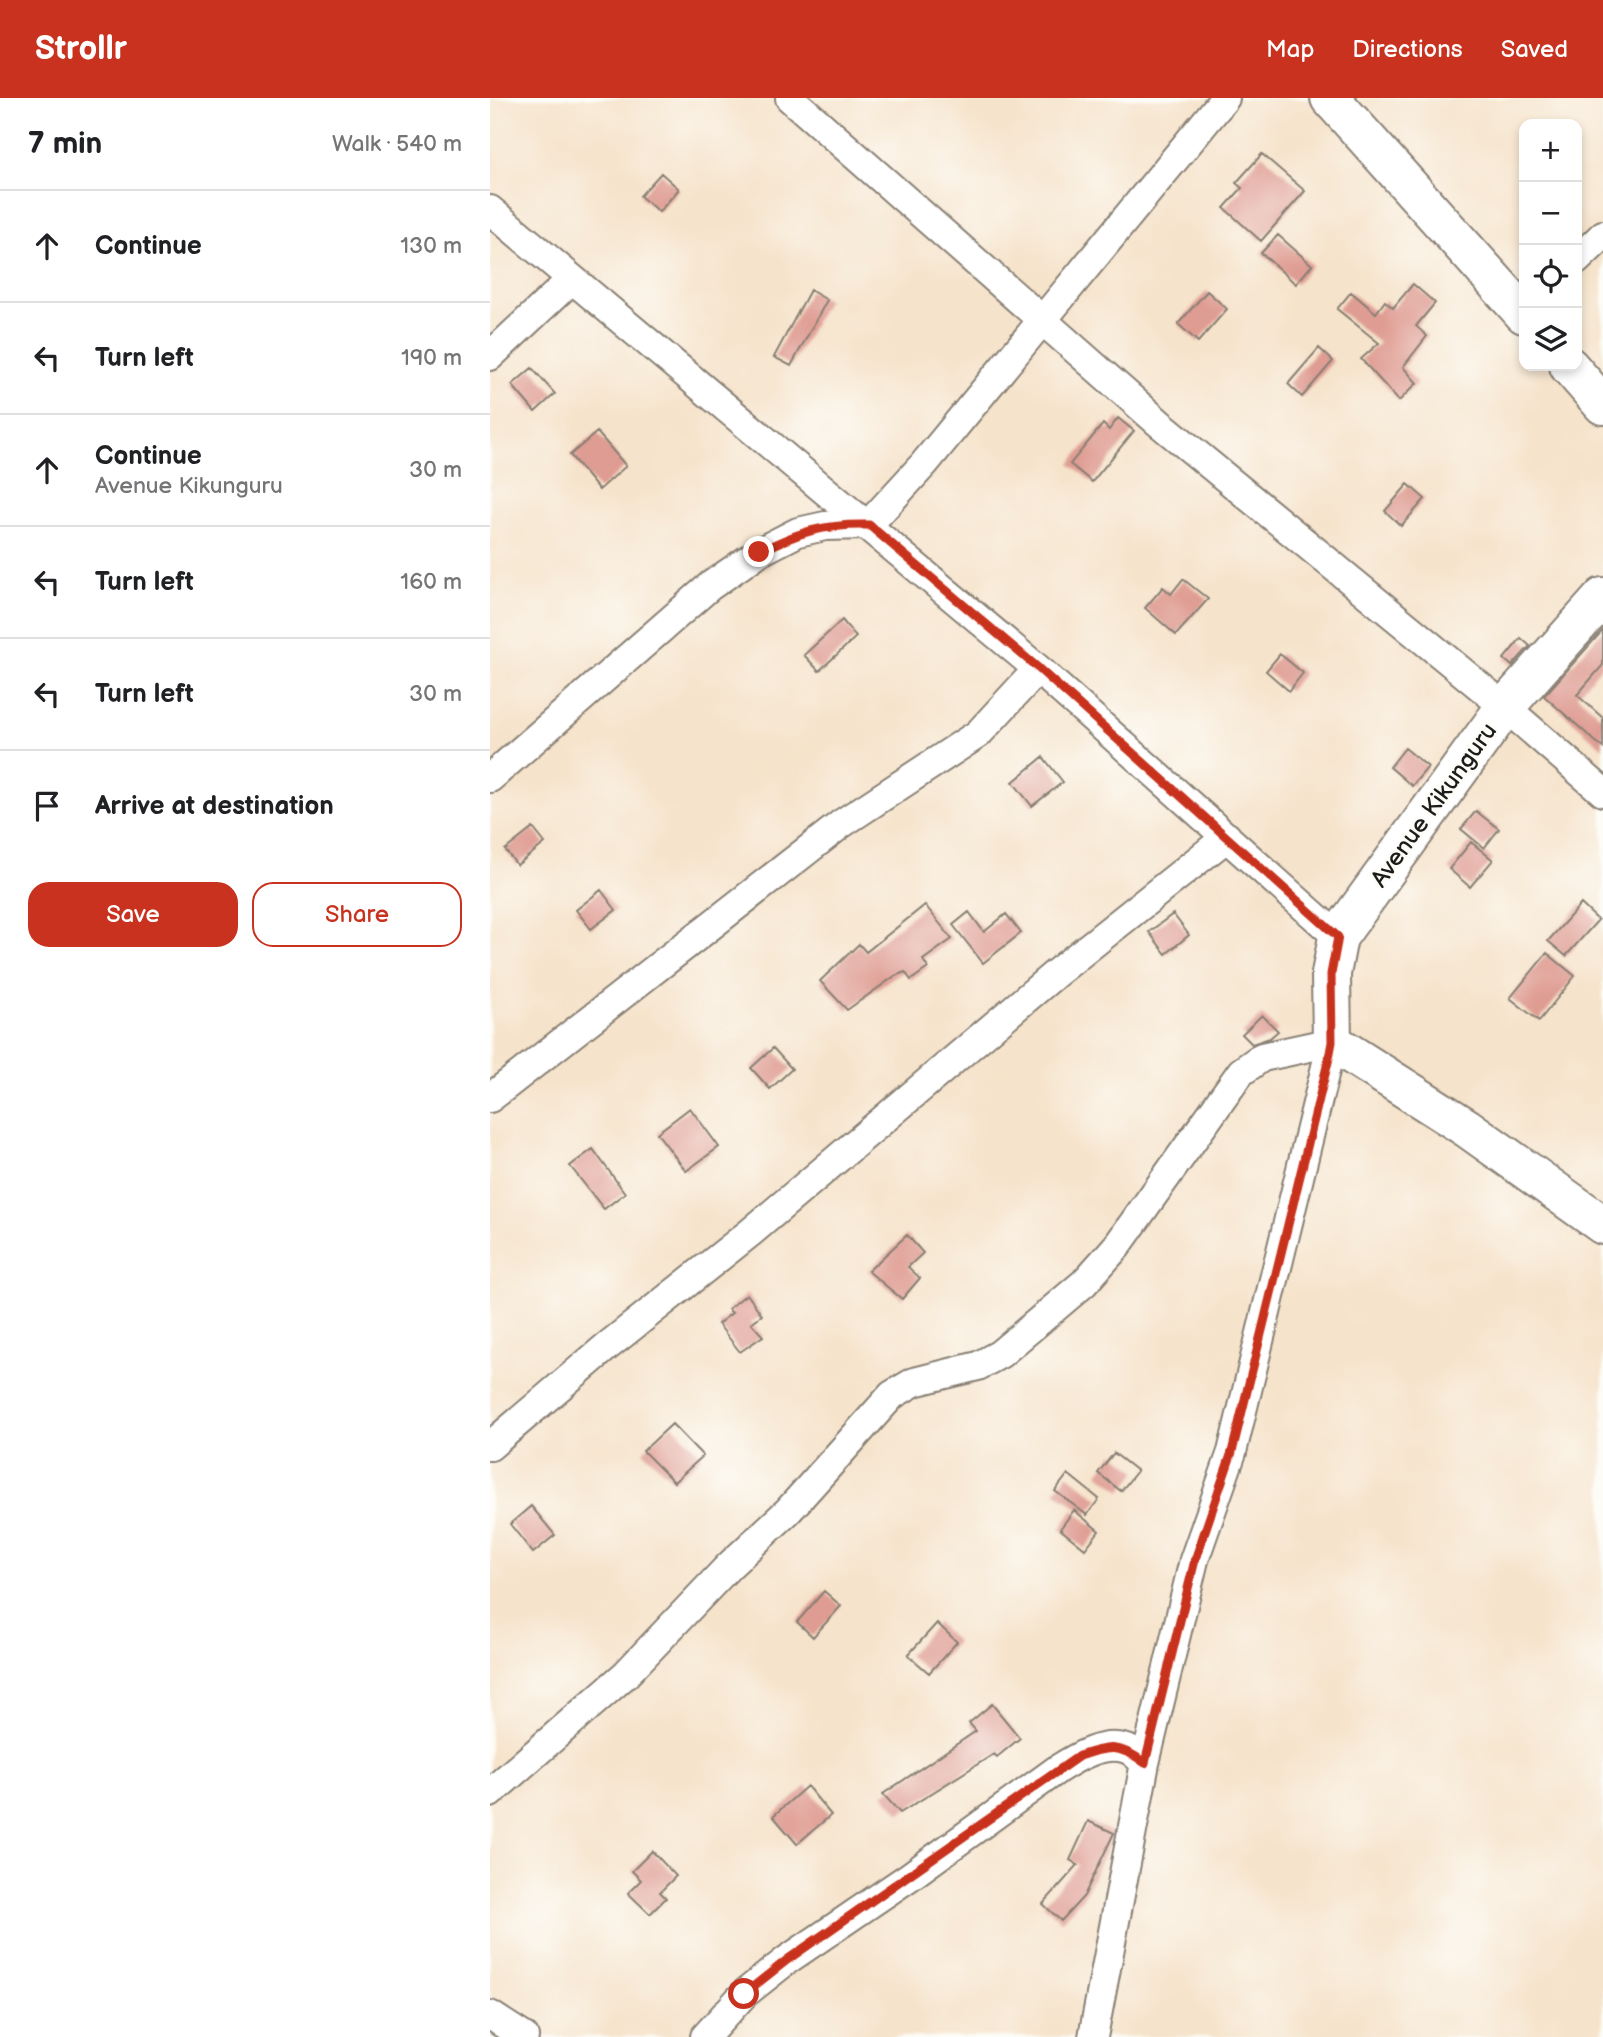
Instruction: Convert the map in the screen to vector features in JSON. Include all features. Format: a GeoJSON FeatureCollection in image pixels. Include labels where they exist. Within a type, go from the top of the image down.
{"type":"FeatureCollection","features":[{"type":"Feature","properties":{"kind":"street"},"geometry":{"type":"LineString","coordinates":[[790,98],[1159,423],[1506,707],[1603,792]]}},
{"type":"Feature","properties":{"kind":"street"},"geometry":{"type":"LineString","coordinates":[[490,778],[710,586],[759,552],[798,532],[825,526],[869,525],[924,464],[1040,319],[1224,98]]}},
{"type":"Feature","properties":{"kind":"street"},"geometry":{"type":"LineString","coordinates":[[1342,102],[1521,308]]}},
{"type":"Feature","properties":{"kind":"street"},"geometry":{"type":"LineString","coordinates":[[490,209],[1038,668],[1338,937]]}},
{"type":"Feature","properties":{"kind":"street"},"geometry":{"type":"LineString","coordinates":[[1582,255],[1603,234]]}},
{"type":"Feature","properties":{"kind":"street"},"geometry":{"type":"LineString","coordinates":[[490,356],[572,279]]}},
{"type":"Feature","properties":{"kind":"street"},"geometry":{"type":"LineString","coordinates":[[1573,371],[1603,405]]}},
{"type":"Feature","properties":{"kind":"street","name":"Avenue Kikunguru"},"geometry":{"type":"LineString","coordinates":[[1332,1042],[1331,974],[1338,937],[1506,707],[1603,597]]}},
{"type":"Feature","properties":{"kind":"street"},"geometry":{"type":"LineString","coordinates":[[490,1098],[841,824],[978,734],[1038,668]]}},
{"type":"Feature","properties":{"kind":"street"},"geometry":{"type":"LineString","coordinates":[[490,1446],[605,1348],[751,1232],[1055,974],[1227,837]]}},
{"type":"Feature","properties":{"kind":"street"},"geometry":{"type":"LineString","coordinates":[[490,1793],[626,1674],[729,1566],[788,1511],[892,1395],[914,1382],[978,1366],[1000,1353],[1101,1266],[1241,1072],[1262,1057],[1332,1042],[1467,1128],[1603,1225]]}},
{"type":"Feature","properties":{"kind":"street"},"geometry":{"type":"LineString","coordinates":[[1093,2037],[1145,1763],[1195,1560],[1232,1452],[1332,1042]]}},
{"type":"Feature","properties":{"kind":"street"},"geometry":{"type":"LineString","coordinates":[[705,2037],[744,1994],[787,1960],[909,1877],[1058,1769],[1079,1756],[1103,1748],[1127,1749],[1145,1763]]}},
{"type":"Feature","properties":{"kind":"street"},"geometry":{"type":"LineString","coordinates":[[490,2015],[524,2037]]}},
{"type":"Feature","properties":{"kind":"building"},"geometry":{"type":"Polygon","coordinates":[[[1262,154],[1305,191],[1261,241],[1224,208],[1242,188],[1236,183],[1262,154]]]}},
{"type":"Feature","properties":{"kind":"building"},"geometry":{"type":"Polygon","coordinates":[[[661,173],[679,189],[659,212],[640,196],[661,173]]]}},
{"type":"Feature","properties":{"kind":"building"},"geometry":{"type":"Polygon","coordinates":[[[1278,235],[1312,265],[1296,284],[1261,253],[1278,235]]]}},
{"type":"Feature","properties":{"kind":"building"},"geometry":{"type":"Polygon","coordinates":[[[1413,284],[1435,303],[1416,326],[1427,336],[1403,367],[1417,383],[1399,401],[1361,359],[1379,343],[1337,309],[1351,292],[1376,313],[1385,301],[1393,308],[1413,284]]]}},
{"type":"Feature","properties":{"kind":"building"},"geometry":{"type":"Polygon","coordinates":[[[810,290],[827,300],[791,366],[774,357],[810,290]]]}},
{"type":"Feature","properties":{"kind":"building"},"geometry":{"type":"Polygon","coordinates":[[[1207,291],[1227,309],[1198,342],[1178,324],[1207,291]]]}},
{"type":"Feature","properties":{"kind":"building"},"geometry":{"type":"Polygon","coordinates":[[[1319,348],[1333,361],[1302,397],[1288,384],[1319,348]]]}},
{"type":"Feature","properties":{"kind":"building"},"geometry":{"type":"Polygon","coordinates":[[[532,368],[555,394],[535,412],[512,385],[532,368]]]}},
{"type":"Feature","properties":{"kind":"building"},"geometry":{"type":"Polygon","coordinates":[[[1118,418],[1134,431],[1092,482],[1070,464],[1103,424],[1109,430],[1118,418]]]}},
{"type":"Feature","properties":{"kind":"building"},"geometry":{"type":"Polygon","coordinates":[[[597,432],[626,466],[599,490],[570,455],[597,432]]]}},
{"type":"Feature","properties":{"kind":"building"},"geometry":{"type":"Polygon","coordinates":[[[1408,484],[1425,499],[1401,526],[1385,511],[1408,484]]]}},
{"type":"Feature","properties":{"kind":"building"},"geometry":{"type":"Polygon","coordinates":[[[1183,579],[1208,599],[1176,635],[1145,608],[1163,587],[1171,594],[1183,579]]]}},
{"type":"Feature","properties":{"kind":"building"},"geometry":{"type":"Polygon","coordinates":[[[842,620],[856,637],[819,671],[804,655],[842,620]]]}},
{"type":"Feature","properties":{"kind":"building"},"geometry":{"type":"Polygon","coordinates":[[[1603,630],[1603,665],[1577,695],[1603,718],[1603,748],[1544,696],[1603,630]]]}},
{"type":"Feature","properties":{"kind":"building"},"geometry":{"type":"Polygon","coordinates":[[[1521,638],[1530,646],[1512,666],[1504,659],[1521,638]]]}},
{"type":"Feature","properties":{"kind":"building"},"geometry":{"type":"Polygon","coordinates":[[[1280,654],[1303,673],[1289,691],[1266,671],[1280,654]]]}},
{"type":"Feature","properties":{"kind":"building"},"geometry":{"type":"Polygon","coordinates":[[[1405,748],[1428,767],[1412,786],[1390,767],[1405,748]]]}},
{"type":"Feature","properties":{"kind":"building"},"geometry":{"type":"Polygon","coordinates":[[[1043,757],[1063,782],[1032,806],[1013,782],[1043,757]]]}},
{"type":"Feature","properties":{"kind":"building"},"geometry":{"type":"Polygon","coordinates":[[[1476,811],[1499,829],[1484,848],[1461,829],[1476,811]]]}},
{"type":"Feature","properties":{"kind":"building"},"geometry":{"type":"Polygon","coordinates":[[[533,828],[545,843],[517,865],[505,850],[533,828]]]}},
{"type":"Feature","properties":{"kind":"building"},"geometry":{"type":"Polygon","coordinates":[[[1471,842],[1493,860],[1470,887],[1449,869],[1471,842]]]}},
{"type":"Feature","properties":{"kind":"building"},"geometry":{"type":"Polygon","coordinates":[[[601,890],[616,910],[591,929],[576,910],[601,890]]]}},
{"type":"Feature","properties":{"kind":"building"},"geometry":{"type":"Polygon","coordinates":[[[1581,904],[1598,920],[1566,956],[1548,941],[1581,904]]]}},
{"type":"Feature","properties":{"kind":"building"},"geometry":{"type":"Polygon","coordinates":[[[925,905],[952,939],[923,960],[928,968],[911,980],[905,972],[895,976],[847,1010],[820,981],[859,944],[866,952],[925,905]]]}},
{"type":"Feature","properties":{"kind":"building"},"geometry":{"type":"Polygon","coordinates":[[[969,912],[984,932],[1006,914],[1021,933],[983,963],[953,925],[969,912]]]}},
{"type":"Feature","properties":{"kind":"building"},"geometry":{"type":"Polygon","coordinates":[[[1173,914],[1189,935],[1166,954],[1149,932],[1173,914]]]}},
{"type":"Feature","properties":{"kind":"building"},"geometry":{"type":"Polygon","coordinates":[[[1547,953],[1575,976],[1539,1021],[1510,998],[1547,953]]]}},
{"type":"Feature","properties":{"kind":"building"},"geometry":{"type":"Polygon","coordinates":[[[1262,1015],[1278,1031],[1270,1038],[1252,1044],[1242,1034],[1262,1015]]]}},
{"type":"Feature","properties":{"kind":"building"},"geometry":{"type":"Polygon","coordinates":[[[773,1048],[792,1069],[770,1089],[751,1068],[773,1048]]]}},
{"type":"Feature","properties":{"kind":"building"},"geometry":{"type":"Polygon","coordinates":[[[690,1108],[719,1147],[686,1171],[657,1133],[690,1108]]]}},
{"type":"Feature","properties":{"kind":"building"},"geometry":{"type":"Polygon","coordinates":[[[593,1149],[625,1193],[604,1209],[570,1166],[593,1149]]]}},
{"type":"Feature","properties":{"kind":"building"},"geometry":{"type":"Polygon","coordinates":[[[907,1235],[923,1253],[908,1267],[920,1278],[902,1299],[868,1271],[907,1235]]]}},
{"type":"Feature","properties":{"kind":"building"},"geometry":{"type":"Polygon","coordinates":[[[747,1294],[762,1315],[751,1323],[763,1336],[740,1352],[718,1324],[732,1313],[728,1309],[747,1294]]]}},
{"type":"Feature","properties":{"kind":"building"},"geometry":{"type":"Polygon","coordinates":[[[672,1424],[703,1456],[674,1482],[643,1451],[672,1424]]]}},
{"type":"Feature","properties":{"kind":"building"},"geometry":{"type":"Polygon","coordinates":[[[1114,1453],[1137,1471],[1121,1491],[1098,1473],[1114,1453]]]}},
{"type":"Feature","properties":{"kind":"building"},"geometry":{"type":"Polygon","coordinates":[[[1068,1474],[1099,1499],[1087,1515],[1055,1491],[1068,1474]]]}},
{"type":"Feature","properties":{"kind":"building"},"geometry":{"type":"Polygon","coordinates":[[[531,1506],[555,1535],[533,1553],[510,1524],[531,1506]]]}},
{"type":"Feature","properties":{"kind":"building"},"geometry":{"type":"Polygon","coordinates":[[[1074,1510],[1099,1531],[1085,1549],[1060,1529],[1074,1510]]]}},
{"type":"Feature","properties":{"kind":"building"},"geometry":{"type":"Polygon","coordinates":[[[824,1591],[841,1606],[813,1637],[797,1622],[824,1591]]]}},
{"type":"Feature","properties":{"kind":"building"},"geometry":{"type":"Polygon","coordinates":[[[937,1623],[957,1642],[929,1673],[908,1655],[937,1623]]]}},
{"type":"Feature","properties":{"kind":"building"},"geometry":{"type":"Polygon","coordinates":[[[992,1704],[1020,1738],[997,1757],[994,1754],[900,1813],[883,1794],[976,1731],[969,1723],[992,1704]]]}},
{"type":"Feature","properties":{"kind":"building"},"geometry":{"type":"Polygon","coordinates":[[[807,1786],[831,1815],[797,1844],[773,1816],[807,1786]]]}},
{"type":"Feature","properties":{"kind":"building"},"geometry":{"type":"Polygon","coordinates":[[[1088,1821],[1114,1833],[1084,1896],[1061,1921],[1043,1904],[1078,1865],[1070,1860],[1088,1821]]]}},
{"type":"Feature","properties":{"kind":"building"},"geometry":{"type":"Polygon","coordinates":[[[652,1851],[676,1876],[660,1892],[666,1898],[650,1914],[628,1893],[641,1880],[632,1871],[652,1851]]]}},
{"type":"Feature","properties":{"kind":"route"},"geometry":{"type":"LineString","coordinates":[[744,1994],[787,1960],[1079,1756],[1103,1748],[1127,1749],[1145,1763],[1195,1560],[1232,1452],[1329,1058],[1332,1042],[1331,974],[1338,937],[1038,668],[869,525],[825,526],[798,532],[759,552]]}}]}
